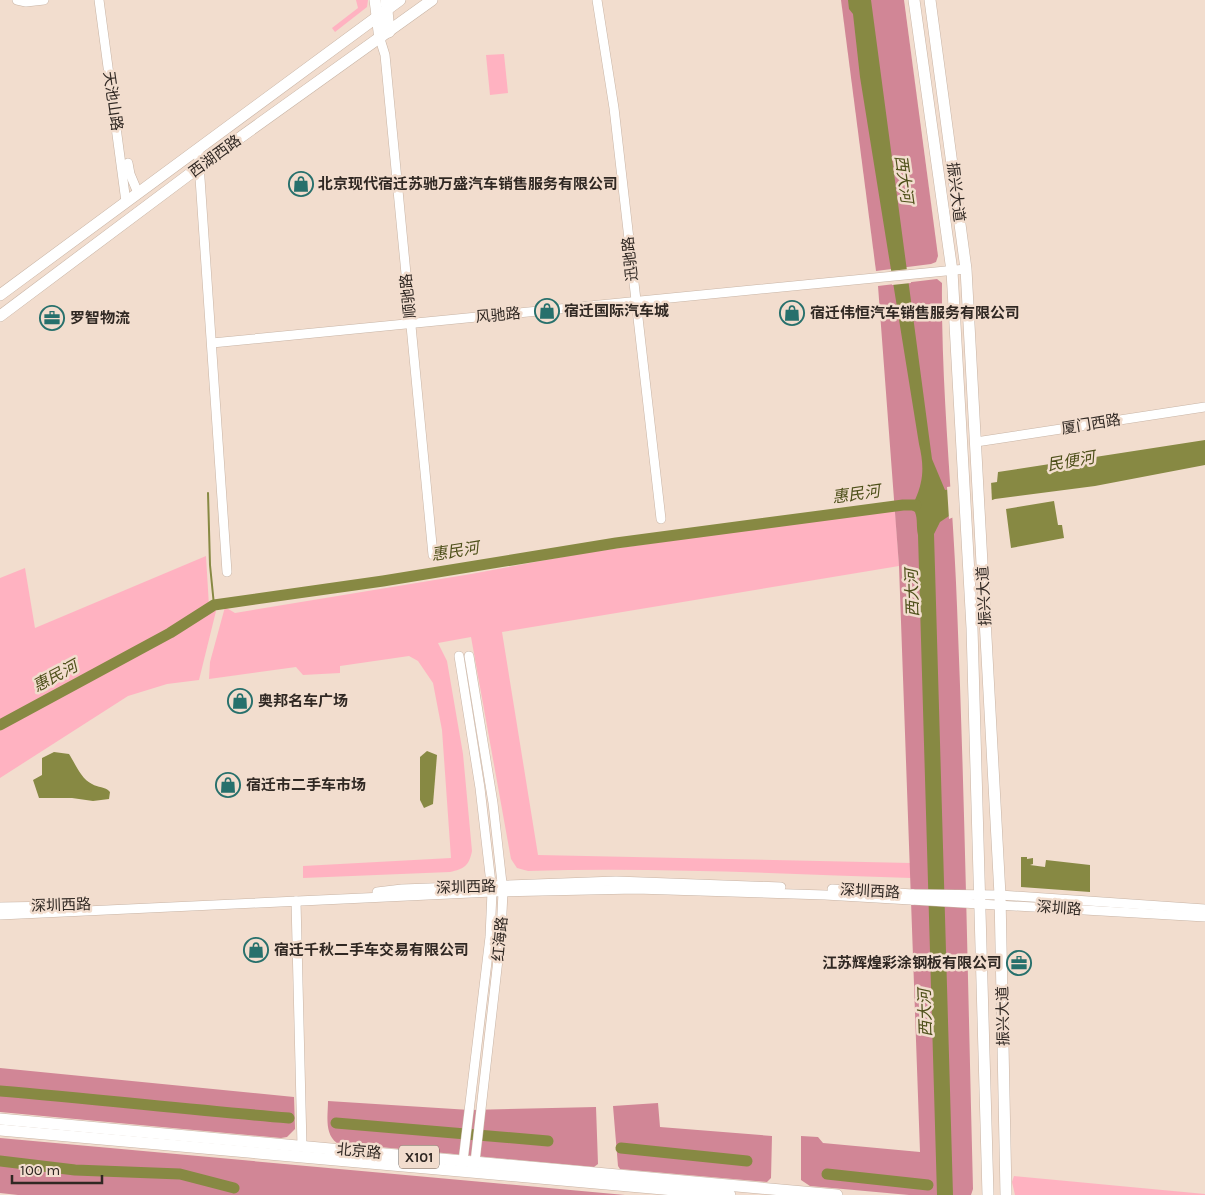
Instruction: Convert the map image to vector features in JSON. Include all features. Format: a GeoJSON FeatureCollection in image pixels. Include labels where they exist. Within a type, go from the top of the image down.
{"type":"FeatureCollection","features":[{"type":"Feature","properties":{"kind":"main road"},"geometry":{"type":"LineString","coordinates":[[376,0],[383,8],[384,35]]}},
{"type":"Feature","properties":{"kind":"main road","name":"西湖西路"},"geometry":{"type":"LineString","coordinates":[[0,295],[198,149],[383,8],[400,0]]}},
{"type":"Feature","properties":{"kind":"main road","name":"西湖西路"},"geometry":{"type":"LineString","coordinates":[[0,316],[199,167],[432,0]]}},
{"type":"Feature","properties":{"kind":"main road","name":"振兴大道"},"geometry":{"type":"LineString","coordinates":[[914,0],[952,271],[972,628],[988,1195]]}},
{"type":"Feature","properties":{"kind":"main road","name":"振兴大道"},"geometry":{"type":"LineString","coordinates":[[930,0],[966,269],[1000,900],[1006,1195]]}},
{"type":"Feature","properties":{"kind":"main road","name":"北京路"},"geometry":{"type":"LineString","coordinates":[[0,1119],[837,1195]]}},
{"type":"Feature","properties":{"kind":"main road","name":"北京路"},"geometry":{"type":"LineString","coordinates":[[0,1130],[730,1195]]}},
{"type":"Feature","properties":{"kind":"street"},"geometry":{"type":"LineString","coordinates":[[17,0],[26,2],[44,0]]}},
{"type":"Feature","properties":{"kind":"street","name":"天池山路"},"geometry":{"type":"LineString","coordinates":[[99,0],[126,202]]}},
{"type":"Feature","properties":{"kind":"street","name":"天池山路"},"geometry":{"type":"LineString","coordinates":[[105,0],[130,174],[138,193]]}},
{"type":"Feature","properties":{"kind":"street","name":"迅驰路"},"geometry":{"type":"LineString","coordinates":[[597,0],[614,108],[661,519]]}},
{"type":"Feature","properties":{"kind":"street","name":"顺驰路"},"geometry":{"type":"LineString","coordinates":[[384,35],[433,555]]}},
{"type":"Feature","properties":{"kind":"street"},"geometry":{"type":"LineString","coordinates":[[198,149],[226,572]]}},
{"type":"Feature","properties":{"kind":"street","name":"风驰路"},"geometry":{"type":"LineString","coordinates":[[212,343],[966,269]]}},
{"type":"Feature","properties":{"kind":"street","name":"厦门西路"},"geometry":{"type":"LineString","coordinates":[[976,442],[1205,407]]}},
{"type":"Feature","properties":{"kind":"street","name":"红海路"},"geometry":{"type":"LineString","coordinates":[[459,656],[480,788],[492,889],[490,937],[463,1161]]}},
{"type":"Feature","properties":{"kind":"street","name":"红海路"},"geometry":{"type":"LineString","coordinates":[[469,656],[492,794],[502,889],[501,933],[475,1162]]}},
{"type":"Feature","properties":{"kind":"street","name":"深圳西路"},"geometry":{"type":"LineString","coordinates":[[0,907],[362,893],[402,889],[645,889],[914,897]]}},
{"type":"Feature","properties":{"kind":"street","name":"深圳西路"},"geometry":{"type":"LineString","coordinates":[[0,915],[296,901],[492,889]]}},
{"type":"Feature","properties":{"kind":"street","name":"深圳路"},"geometry":{"type":"LineString","coordinates":[[914,897],[1205,909]]}},
{"type":"Feature","properties":{"kind":"street","name":"深圳路"},"geometry":{"type":"LineString","coordinates":[[1000,900],[1205,917]]}},
{"type":"Feature","properties":{"kind":"street"},"geometry":{"type":"LineString","coordinates":[[296,901],[302,1146]]}},
{"type":"Feature","properties":{"kind":"shaded area"},"geometry":{"type":"Polygon","coordinates":[[[356,0],[368,0],[367,7],[335,32],[332,28],[358,8],[356,0]]]}},
{"type":"Feature","properties":{"kind":"shaded area"},"geometry":{"type":"Polygon","coordinates":[[[841,0],[904,0],[938,256],[936,262],[931,264],[876,271],[841,0]]]}},
{"type":"Feature","properties":{"kind":"shaded area"},"geometry":{"type":"Polygon","coordinates":[[[504,54],[508,93],[490,95],[486,55],[504,54]]]}},
{"type":"Feature","properties":{"kind":"shaded area"},"geometry":{"type":"Polygon","coordinates":[[[937,279],[942,283],[943,364],[960,679],[973,1189],[971,1195],[909,1195],[810,1186],[801,1180],[801,1136],[818,1137],[823,1143],[920,1152],[899,566],[878,286],[937,279]]]}},
{"type":"Feature","properties":{"kind":"shaded area"},"geometry":{"type":"Polygon","coordinates":[[[895,509],[899,566],[502,632],[538,855],[911,863],[911,878],[672,870],[528,871],[517,868],[511,859],[471,637],[438,643],[447,661],[463,754],[472,851],[465,866],[450,872],[303,878],[303,866],[451,858],[442,730],[433,683],[418,661],[409,656],[340,666],[340,673],[303,675],[296,667],[209,679],[210,662],[225,607],[235,613],[471,574],[584,553],[895,509]]]}},
{"type":"Feature","properties":{"kind":"shaded area"},"geometry":{"type":"Polygon","coordinates":[[[206,556],[209,606],[162,634],[0,721],[0,578],[25,568],[35,628],[206,556]]]}},
{"type":"Feature","properties":{"kind":"shaded area"},"geometry":{"type":"Polygon","coordinates":[[[217,607],[199,680],[167,684],[128,696],[0,778],[0,729],[217,607]]]}},
{"type":"Feature","properties":{"kind":"shaded area"},"geometry":{"type":"Polygon","coordinates":[[[0,1068],[294,1097],[295,1129],[287,1137],[281,1138],[0,1112],[0,1068]]]}},
{"type":"Feature","properties":{"kind":"shaded area"},"geometry":{"type":"Polygon","coordinates":[[[328,1101],[470,1110],[596,1107],[598,1164],[594,1167],[337,1143],[330,1135],[328,1129],[328,1101]]]}},
{"type":"Feature","properties":{"kind":"shaded area"},"geometry":{"type":"Polygon","coordinates":[[[658,1103],[660,1127],[772,1136],[771,1178],[767,1182],[620,1169],[618,1166],[613,1106],[658,1103]]]}},
{"type":"Feature","properties":{"kind":"shaded area"},"geometry":{"type":"Polygon","coordinates":[[[0,1138],[625,1195],[18,1195],[0,1193],[0,1138]]]}},
{"type":"Feature","properties":{"kind":"shaded area"},"geometry":{"type":"Polygon","coordinates":[[[1014,1176],[1205,1195],[1015,1195],[1012,1182],[1014,1176]]]}},
{"type":"Feature","properties":{"kind":"water","name":"民便河"},"geometry":{"type":"Polygon","coordinates":[[[848,0],[871,0],[932,459],[945,490],[997,482],[998,472],[1205,440],[1205,465],[1095,486],[995,499],[949,516],[940,522],[934,534],[953,1195],[937,1195],[918,535],[915,512],[903,505],[915,500],[918,493],[922,479],[922,459],[860,77],[853,14],[849,9],[848,0]]]}},
{"type":"Feature","properties":{"kind":"water"},"geometry":{"type":"Polygon","coordinates":[[[1054,501],[1058,525],[1062,525],[1064,538],[1011,548],[1006,509],[1054,501]]]}},
{"type":"Feature","properties":{"kind":"water"},"geometry":{"type":"Polygon","coordinates":[[[427,751],[437,755],[433,804],[424,808],[420,800],[420,757],[427,751]]]}},
{"type":"Feature","properties":{"kind":"water"},"geometry":{"type":"Polygon","coordinates":[[[54,752],[69,754],[88,782],[110,792],[109,799],[93,801],[72,798],[39,798],[33,780],[42,775],[42,758],[54,752]]]}},
{"type":"Feature","properties":{"kind":"water"},"geometry":{"type":"Polygon","coordinates":[[[1021,857],[1033,858],[1033,864],[1030,865],[1045,867],[1046,860],[1090,865],[1090,892],[1021,887],[1021,857]]]}},
{"type":"Feature","properties":{"kind":"pier"},"geometry":{"type":"Polygon","coordinates":[[[909,269],[911,283],[892,285],[890,271],[909,269]]]}},
{"type":"Feature","properties":{"kind":"pier"},"geometry":{"type":"Polygon","coordinates":[[[991,481],[992,502],[949,519],[947,487],[991,481]]]}},
{"type":"Feature","properties":{"kind":"waterway"},"geometry":{"type":"LineString","coordinates":[[208,493],[210,565],[214,605]]}},
{"type":"Feature","properties":{"kind":"waterway","name":"惠民河"},"geometry":{"type":"LineString","coordinates":[[0,725],[170,633],[214,605],[383,581],[616,543],[903,505],[916,505]]}},
{"type":"Feature","properties":{"kind":"waterway"},"geometry":{"type":"LineString","coordinates":[[0,1091],[289,1118]]}},
{"type":"Feature","properties":{"kind":"waterway"},"geometry":{"type":"LineString","coordinates":[[336,1123],[548,1141]]}},
{"type":"Feature","properties":{"kind":"waterway"},"geometry":{"type":"LineString","coordinates":[[621,1148],[747,1161]]}},
{"type":"Feature","properties":{"kind":"waterway"},"geometry":{"type":"LineString","coordinates":[[0,1161],[75,1170],[180,1174],[234,1188]]}},
{"type":"Feature","properties":{"kind":"waterway"},"geometry":{"type":"LineString","coordinates":[[827,1174],[928,1185]]}},
{"type":"Feature","properties":{"kind":"place","name":"北京现代宿迁苏驰万盛汽车销售服务有限公司"},"geometry":{"type":"Point","coordinates":[301,184]}},
{"type":"Feature","properties":{"kind":"place","name":"宿迁国际汽车城"},"geometry":{"type":"Point","coordinates":[547,311]}},
{"type":"Feature","properties":{"kind":"place","name":"宿迁伟恒汽车销售服务有限公司"},"geometry":{"type":"Point","coordinates":[792,313]}},
{"type":"Feature","properties":{"kind":"place","name":"罗智物流"},"geometry":{"type":"Point","coordinates":[52,318]}},
{"type":"Feature","properties":{"kind":"place","name":"奥邦名车广场"},"geometry":{"type":"Point","coordinates":[240,701]}},
{"type":"Feature","properties":{"kind":"place","name":"宿迁市二手车市场"},"geometry":{"type":"Point","coordinates":[228,785]}},
{"type":"Feature","properties":{"kind":"place","name":"宿迁千秋二手车交易有限公司"},"geometry":{"type":"Point","coordinates":[256,950]}},
{"type":"Feature","properties":{"kind":"place","name":"江苏辉煌彩涂钢板有限公司"},"geometry":{"type":"Point","coordinates":[1019,963]}},
{"type":"Feature","properties":{"kind":"water label","name":"西大河"},"geometry":{"type":"Point","coordinates":[904,179]}},
{"type":"Feature","properties":{"kind":"water label","name":"西大河"},"geometry":{"type":"Point","coordinates":[912,593]}},
{"type":"Feature","properties":{"kind":"water label","name":"西大河"},"geometry":{"type":"Point","coordinates":[925,1013]}}]}
